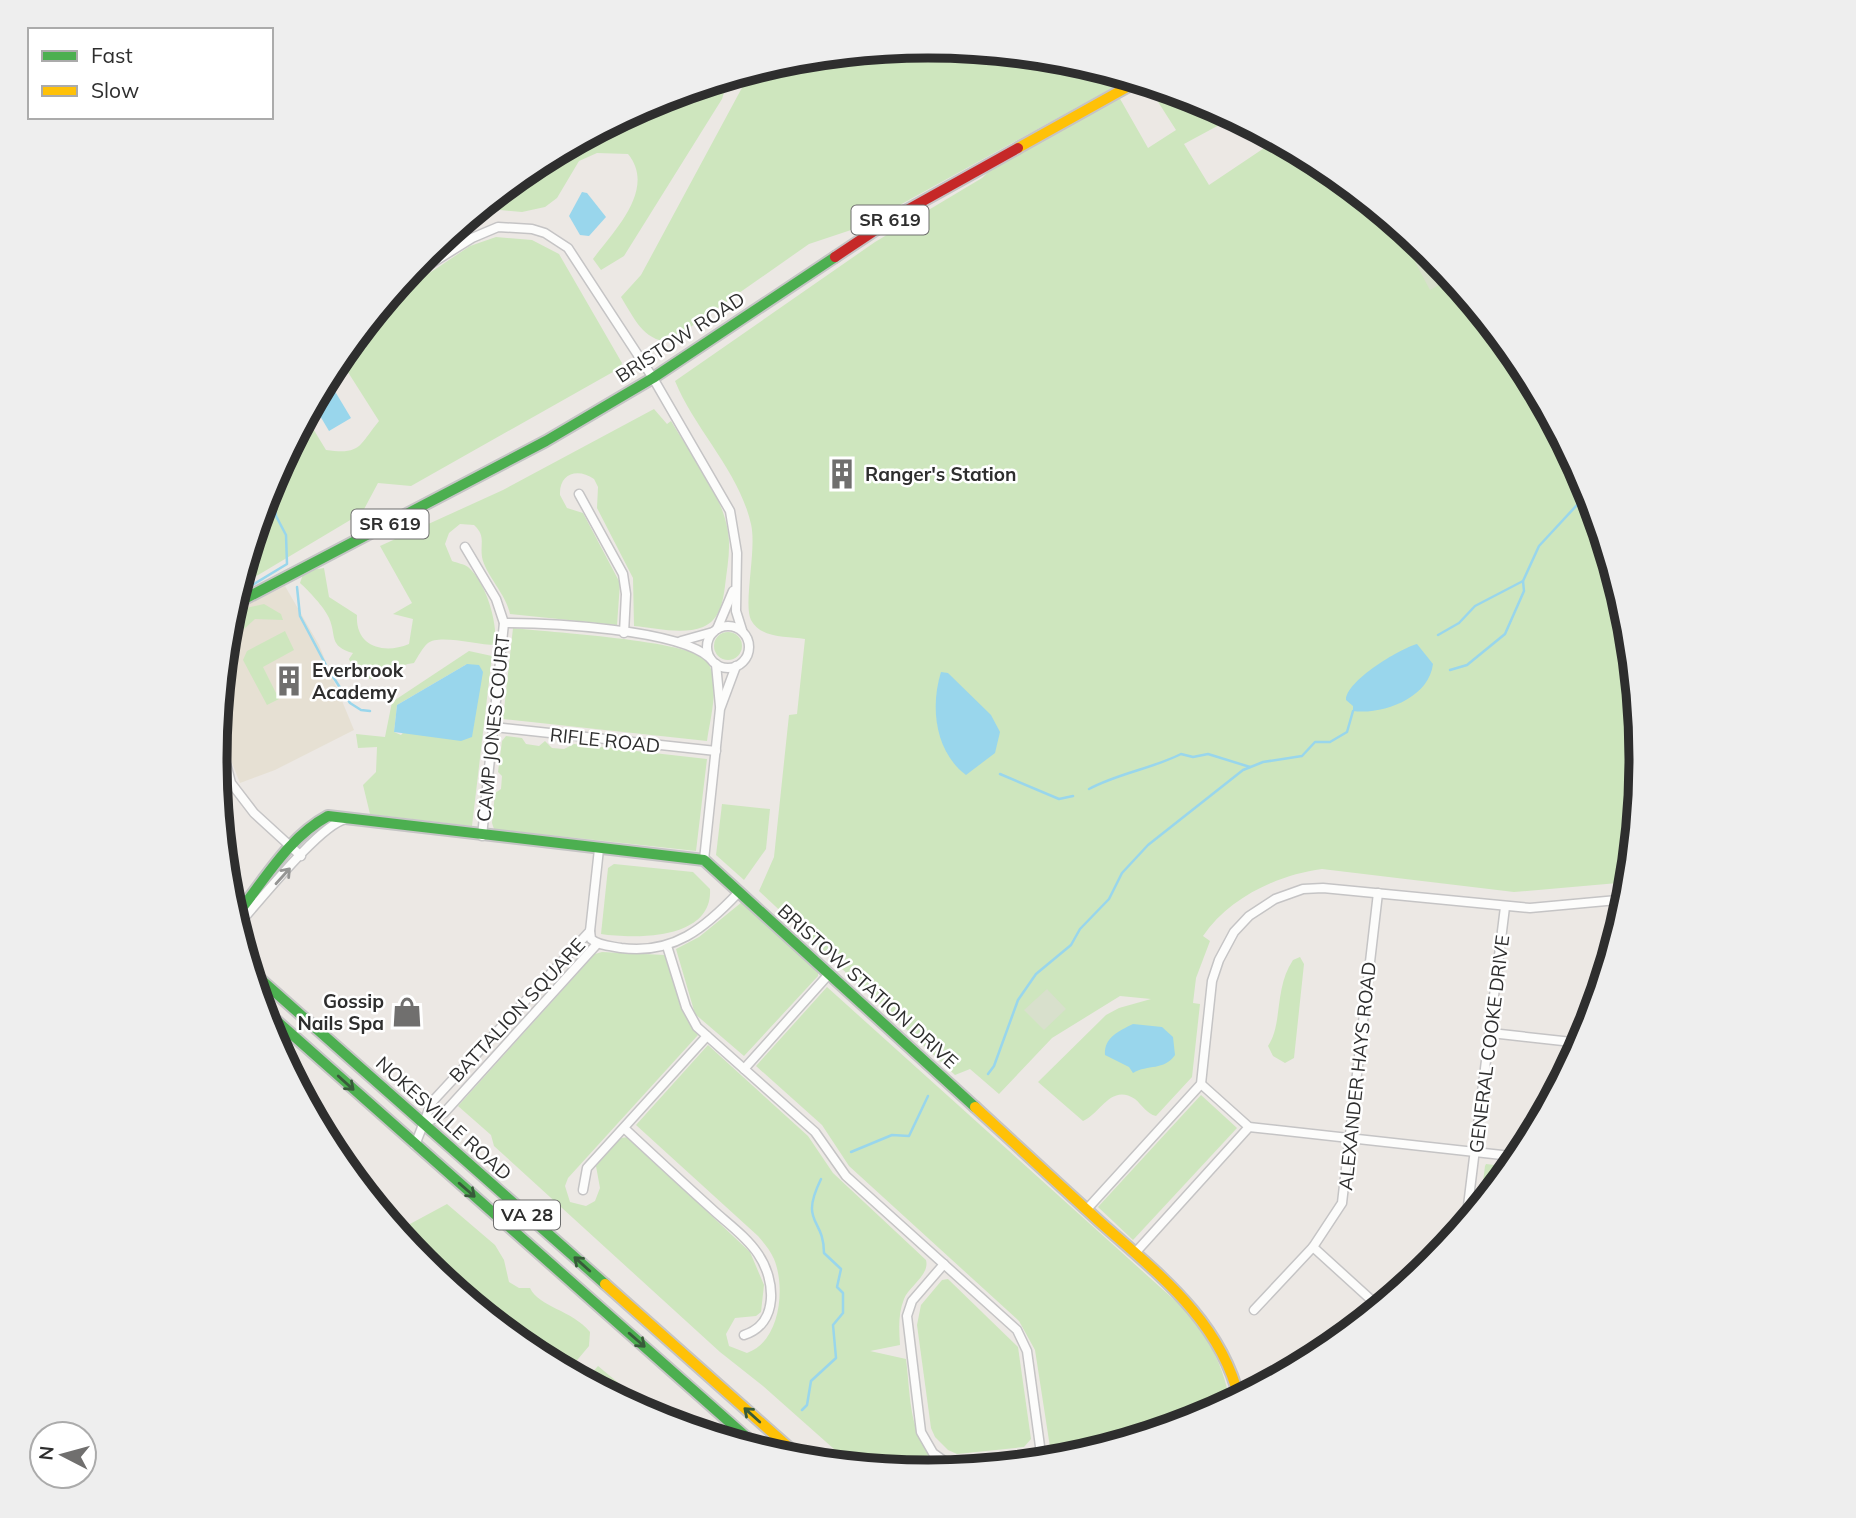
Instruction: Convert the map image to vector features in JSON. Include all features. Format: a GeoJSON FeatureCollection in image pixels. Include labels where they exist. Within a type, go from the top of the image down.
{"type":"FeatureCollection","features":[{"type":"Feature","properties":{"kind":"main road","name":"BRISTOW ROAD"},"geometry":{"type":"LineString","coordinates":[[246,598],[547,441],[653,378],[878,227],[1127,87]]}},
{"type":"Feature","properties":{"kind":"main road"},"geometry":{"type":"LineString","coordinates":[[243,907],[290,846],[321,818],[354,818],[482,836],[704,860]]}},
{"type":"Feature","properties":{"kind":"main road","name":"BRISTOW STATION DRIVE"},"geometry":{"type":"LineString","coordinates":[[704,860],[1135,1253],[1202,1318],[1228,1362],[1236,1389]]}},
{"type":"Feature","properties":{"kind":"main road","name":"NOKESVILLE ROAD"},"geometry":{"type":"LineString","coordinates":[[263,982],[787,1446]]}},
{"type":"Feature","properties":{"kind":"main road","name":"NOKESVILLE ROAD"},"geometry":{"type":"LineString","coordinates":[[278,1022],[744,1435]]}},
{"type":"Feature","properties":{"kind":"street"},"geometry":{"type":"LineString","coordinates":[[434,262],[472,237],[498,227],[532,229],[545,233],[568,248],[653,378],[730,511],[737,552],[734,588],[736,611],[747,637],[749,650],[744,661],[736,666],[720,709]]}},
{"type":"Feature","properties":{"kind":"street"},"geometry":{"type":"LineString","coordinates":[[579,494],[623,574],[626,594],[624,633]]}},
{"type":"Feature","properties":{"kind":"street","name":"CAMP JONES COURT"},"geometry":{"type":"LineString","coordinates":[[465,547],[496,599],[505,623],[482,836]]}},
{"type":"Feature","properties":{"kind":"street"},"geometry":{"type":"LineString","coordinates":[[704,860],[720,709],[713,661],[707,646],[734,588]]}},
{"type":"Feature","properties":{"kind":"street"},"geometry":{"type":"LineString","coordinates":[[505,623],[624,633],[681,641],[713,661],[736,666]]}},
{"type":"Feature","properties":{"kind":"street"},"geometry":{"type":"LineString","coordinates":[[681,641],[730,625],[742,630]]}},
{"type":"Feature","properties":{"kind":"street","name":"RIFLE ROAD"},"geometry":{"type":"LineString","coordinates":[[494,727],[716,751]]}},
{"type":"Feature","properties":{"kind":"street"},"geometry":{"type":"LineString","coordinates":[[227,767],[231,783],[254,813],[301,856]]}},
{"type":"Feature","properties":{"kind":"street"},"geometry":{"type":"LineString","coordinates":[[245,917],[327,829],[340,820],[354,818]]}},
{"type":"Feature","properties":{"kind":"street","name":"BATTALION SQUARE"},"geometry":{"type":"LineString","coordinates":[[415,1144],[432,1102],[590,931],[599,849]]}},
{"type":"Feature","properties":{"kind":"street"},"geometry":{"type":"LineString","coordinates":[[1087,1209],[1201,1084],[1214,970],[1228,941],[1241,923],[1275,899],[1303,889],[1378,893],[1505,907],[1557,908],[1615,900]]}},
{"type":"Feature","properties":{"kind":"street"},"geometry":{"type":"LineString","coordinates":[[590,931],[591,939],[597,944],[640,949],[667,946],[702,929],[739,892]]}},
{"type":"Feature","properties":{"kind":"street","name":"ALEXANDER HAYS ROAD"},"geometry":{"type":"LineString","coordinates":[[1254,1310],[1313,1247],[1342,1203],[1378,893]]}},
{"type":"Feature","properties":{"kind":"street","name":"GENERAL COOKE DRIVE"},"geometry":{"type":"LineString","coordinates":[[1469,1205],[1505,907]]}},
{"type":"Feature","properties":{"kind":"street","name":"BATTALION SQUARE"},"geometry":{"type":"LineString","coordinates":[[424,1124],[444,1113],[597,944]]}},
{"type":"Feature","properties":{"kind":"street"},"geometry":{"type":"LineString","coordinates":[[667,946],[690,1016],[707,1036],[815,1132],[846,1176],[1022,1337],[1027,1351],[1040,1451]]}},
{"type":"Feature","properties":{"kind":"street"},"geometry":{"type":"LineString","coordinates":[[744,1069],[829,974]]}},
{"type":"Feature","properties":{"kind":"street"},"geometry":{"type":"LineString","coordinates":[[1490,1033],[1569,1042]]}},
{"type":"Feature","properties":{"kind":"street"},"geometry":{"type":"LineString","coordinates":[[583,1190],[587,1168],[707,1036]]}},
{"type":"Feature","properties":{"kind":"street"},"geometry":{"type":"LineString","coordinates":[[1201,1084],[1249,1127],[1506,1156]]}},
{"type":"Feature","properties":{"kind":"street"},"geometry":{"type":"LineString","coordinates":[[1135,1253],[1249,1127]]}},
{"type":"Feature","properties":{"kind":"street"},"geometry":{"type":"LineString","coordinates":[[624,1128],[743,1237],[764,1263],[770,1287],[771,1307],[764,1324],[744,1335]]}},
{"type":"Feature","properties":{"kind":"street"},"geometry":{"type":"LineString","coordinates":[[1313,1247],[1372,1301]]}},
{"type":"Feature","properties":{"kind":"street"},"geometry":{"type":"LineString","coordinates":[[940,1460],[925,1442],[906,1316],[912,1301],[944,1264]]}},
{"type":"Feature","properties":{"kind":"shaded area"},"geometry":{"type":"Polygon","coordinates":[[[285,586],[319,645],[354,730],[275,770],[240,783],[227,750],[228,713],[244,606],[285,586]]]}},
{"type":"Feature","properties":{"kind":"green space"},"geometry":{"type":"Polygon","coordinates":[[[928,58],[1020,64],[1065,71],[1118,85],[860,227],[809,244],[669,342],[652,337],[646,332],[621,297],[641,275],[745,83],[791,71],[836,64],[928,58]]]}},
{"type":"Feature","properties":{"kind":"green space"},"geometry":{"type":"Polygon","coordinates":[[[725,88],[722,99],[624,256],[601,270],[593,259],[621,223],[635,195],[638,181],[636,167],[628,154],[597,153],[579,161],[557,198],[545,207],[522,212],[491,211],[538,176],[577,152],[660,111],[725,88]]]}},
{"type":"Feature","properties":{"kind":"green space"},"geometry":{"type":"Polygon","coordinates":[[[1154,95],[1223,123],[1184,144],[1209,185],[1267,146],[1318,176],[1355,203],[1424,263],[1484,332],[1511,369],[1557,449],[1576,491],[1605,578],[1616,622],[1628,713],[1628,805],[1618,883],[1514,892],[1322,869],[1288,877],[1255,890],[1226,910],[1203,936],[1210,941],[1196,978],[1193,1003],[1200,1004],[1192,1077],[1156,1116],[1135,1099],[1119,1095],[1106,1101],[1083,1121],[1038,1082],[1106,1015],[1119,1008],[1151,999],[1120,996],[1052,1038],[999,1094],[970,1069],[955,1075],[759,891],[774,857],[789,715],[797,714],[805,639],[768,634],[761,631],[751,620],[748,601],[752,535],[745,505],[727,468],[694,417],[675,381],[875,242],[982,178],[993,167],[1119,97],[1148,148],[1176,130],[1154,95]]]}},
{"type":"Feature","properties":{"kind":"green space"},"geometry":{"type":"Polygon","coordinates":[[[496,237],[532,240],[559,254],[622,363],[620,368],[411,486],[378,483],[362,513],[251,579],[280,491],[311,426],[326,450],[347,451],[363,442],[379,421],[346,368],[413,284],[470,246],[496,237]]]}},
{"type":"Feature","properties":{"kind":"green space"},"geometry":{"type":"Polygon","coordinates":[[[1420,259],[1442,283],[1430,290],[1415,262],[1420,259]]]}},
{"type":"Feature","properties":{"kind":"green space"},"geometry":{"type":"Polygon","coordinates":[[[654,409],[667,424],[671,421],[713,489],[725,517],[729,545],[724,592],[720,610],[709,624],[687,631],[634,626],[633,578],[597,508],[598,487],[594,479],[576,473],[566,477],[560,495],[567,508],[583,513],[620,583],[617,625],[510,614],[484,564],[480,533],[474,525],[460,524],[449,533],[445,544],[452,561],[468,567],[485,592],[495,626],[495,645],[433,641],[426,645],[414,663],[376,677],[370,679],[353,670],[349,659],[353,653],[337,644],[327,614],[300,583],[304,571],[324,568],[329,597],[357,615],[358,626],[366,641],[381,648],[409,644],[413,619],[393,614],[412,603],[380,546],[503,490],[654,409]]]}},
{"type":"Feature","properties":{"kind":"green space"},"geometry":{"type":"Polygon","coordinates":[[[264,604],[281,614],[283,620],[255,619],[243,630],[239,626],[243,610],[264,604]]]}},
{"type":"Feature","properties":{"kind":"green space"},"geometry":{"type":"Polygon","coordinates":[[[513,628],[647,642],[696,654],[707,661],[713,679],[713,701],[707,741],[503,719],[513,628]]]}},
{"type":"Feature","properties":{"kind":"green space"},"geometry":{"type":"Polygon","coordinates":[[[285,631],[294,650],[263,667],[279,699],[267,705],[243,660],[247,651],[285,631]]]}},
{"type":"Feature","properties":{"kind":"green space"},"geometry":{"type":"Polygon","coordinates":[[[728,632],[738,636],[742,646],[738,656],[728,660],[718,656],[714,646],[718,636],[728,632]]]}},
{"type":"Feature","properties":{"kind":"green space"},"geometry":{"type":"Polygon","coordinates":[[[469,651],[492,656],[472,826],[370,814],[363,785],[376,772],[377,747],[358,748],[356,734],[385,737],[392,702],[469,651]],[[467,664],[397,705],[394,732],[401,735],[467,664]]]}},
{"type":"Feature","properties":{"kind":"green space"},"geometry":{"type":"Polygon","coordinates":[[[506,736],[522,738],[526,744],[539,746],[545,741],[552,748],[564,749],[574,744],[707,759],[696,851],[494,829],[492,823],[495,793],[501,789],[502,776],[498,772],[502,741],[506,736]]]}},
{"type":"Feature","properties":{"kind":"green space"},"geometry":{"type":"Polygon","coordinates":[[[722,804],[770,809],[766,849],[744,880],[716,855],[722,804]]]}},
{"type":"Feature","properties":{"kind":"green space"},"geometry":{"type":"Polygon","coordinates":[[[614,864],[693,872],[710,889],[708,906],[699,918],[686,927],[669,932],[633,936],[601,934],[608,868],[614,864]]]}},
{"type":"Feature","properties":{"kind":"green space"},"geometry":{"type":"Polygon","coordinates":[[[742,902],[818,971],[818,976],[744,1056],[695,1014],[676,949],[699,937],[742,902]]]}},
{"type":"Feature","properties":{"kind":"green space"},"geometry":{"type":"Polygon","coordinates":[[[595,954],[665,955],[684,1014],[698,1035],[568,1178],[565,1186],[570,1202],[586,1206],[595,1201],[600,1188],[596,1166],[621,1138],[628,1137],[750,1252],[764,1285],[761,1312],[756,1316],[735,1318],[726,1334],[729,1346],[747,1353],[767,1338],[777,1313],[779,1299],[778,1271],[771,1253],[758,1236],[636,1125],[708,1045],[808,1136],[833,1173],[926,1260],[925,1271],[902,1305],[899,1322],[900,1345],[870,1351],[906,1359],[916,1427],[922,1441],[940,1460],[882,1459],[840,1454],[720,1352],[494,1146],[491,1135],[458,1106],[595,954]]]}},
{"type":"Feature","properties":{"kind":"green space"},"geometry":{"type":"Polygon","coordinates":[[[1300,957],[1304,964],[1294,1058],[1285,1063],[1273,1056],[1268,1046],[1276,1027],[1283,982],[1293,960],[1300,957]]]}},
{"type":"Feature","properties":{"kind":"green space"},"geometry":{"type":"Polygon","coordinates":[[[827,987],[1180,1305],[1212,1350],[1228,1393],[1153,1423],[1050,1449],[1035,1350],[1019,1321],[849,1166],[822,1125],[756,1066],[827,987]]]}},
{"type":"Feature","properties":{"kind":"green space"},"geometry":{"type":"Polygon","coordinates":[[[1047,989],[1066,1009],[1044,1030],[1024,1010],[1047,989]]]}},
{"type":"Feature","properties":{"kind":"green space"},"geometry":{"type":"Polygon","coordinates":[[[1201,1095],[1237,1128],[1133,1240],[1098,1207],[1201,1095]]]}},
{"type":"Feature","properties":{"kind":"green space"},"geometry":{"type":"Polygon","coordinates":[[[1499,1165],[1482,1188],[1485,1166],[1499,1165]]]}},
{"type":"Feature","properties":{"kind":"green space"},"geometry":{"type":"Polygon","coordinates":[[[447,1204],[495,1245],[504,1260],[509,1282],[519,1288],[530,1288],[541,1300],[583,1325],[590,1332],[589,1346],[574,1364],[538,1342],[466,1286],[406,1226],[447,1204]]]}},
{"type":"Feature","properties":{"kind":"green space"},"geometry":{"type":"Polygon","coordinates":[[[948,1279],[1018,1347],[1031,1439],[1024,1447],[957,1454],[948,1450],[935,1437],[931,1428],[917,1325],[921,1305],[942,1280],[948,1279]]]}},
{"type":"Feature","properties":{"kind":"green space"},"geometry":{"type":"Polygon","coordinates":[[[598,1366],[632,1394],[618,1388],[591,1374],[598,1366]]]}},
{"type":"Feature","properties":{"kind":"water"},"geometry":{"type":"Polygon","coordinates":[[[582,192],[587,193],[606,217],[589,236],[580,235],[569,216],[582,192]]]}},
{"type":"Feature","properties":{"kind":"water"},"geometry":{"type":"Polygon","coordinates":[[[333,388],[351,418],[329,431],[318,413],[333,388]]]}},
{"type":"Feature","properties":{"kind":"water"},"geometry":{"type":"Polygon","coordinates":[[[1417,644],[1433,664],[1430,676],[1423,686],[1403,702],[1390,707],[1365,712],[1353,711],[1353,706],[1346,700],[1348,692],[1355,684],[1387,659],[1417,644]]]}},
{"type":"Feature","properties":{"kind":"water"},"geometry":{"type":"Polygon","coordinates":[[[467,664],[479,665],[483,672],[472,737],[461,741],[394,732],[397,705],[467,664]]]}},
{"type":"Feature","properties":{"kind":"water"},"geometry":{"type":"Polygon","coordinates":[[[941,672],[948,673],[991,715],[1000,732],[995,753],[966,775],[947,754],[938,728],[936,700],[941,672]]]}},
{"type":"Feature","properties":{"kind":"water"},"geometry":{"type":"Polygon","coordinates":[[[1133,1024],[1162,1027],[1173,1037],[1175,1055],[1171,1060],[1133,1073],[1129,1067],[1105,1055],[1110,1039],[1133,1024]]]}},
{"type":"Feature","properties":{"kind":"waterway"},"geometry":{"type":"LineString","coordinates":[[1438,635],[1459,623],[1475,606],[1523,581],[1539,546],[1580,502]]}},
{"type":"Feature","properties":{"kind":"waterway"},"geometry":{"type":"LineString","coordinates":[[249,587],[287,564],[286,535],[276,516],[275,504]]}},
{"type":"Feature","properties":{"kind":"waterway"},"geometry":{"type":"LineString","coordinates":[[1450,670],[1467,665],[1505,634],[1524,591],[1523,581]]}},
{"type":"Feature","properties":{"kind":"waterway"},"geometry":{"type":"LineString","coordinates":[[297,587],[300,616],[328,669],[350,703],[361,710],[370,711]]}},
{"type":"Feature","properties":{"kind":"waterway"},"geometry":{"type":"LineString","coordinates":[[988,1074],[994,1066],[1018,1000],[1036,974],[1071,945],[1080,929],[1109,899],[1122,873],[1148,845],[1243,770],[1263,762],[1302,756],[1315,742],[1330,742],[1347,732],[1353,711]]}},
{"type":"Feature","properties":{"kind":"waterway"},"geometry":{"type":"LineString","coordinates":[[1089,789],[1181,754],[1193,757],[1208,754],[1250,767]]}},
{"type":"Feature","properties":{"kind":"waterway"},"geometry":{"type":"LineString","coordinates":[[1000,774],[1059,799],[1073,796]]}},
{"type":"Feature","properties":{"kind":"waterway"},"geometry":{"type":"LineString","coordinates":[[851,1152],[892,1135],[909,1136],[928,1096]]}},
{"type":"Feature","properties":{"kind":"waterway"},"geometry":{"type":"LineString","coordinates":[[802,1410],[807,1405],[811,1381],[836,1358],[833,1325],[843,1313],[843,1293],[837,1287],[841,1269],[824,1253],[823,1241],[812,1213],[812,1204],[821,1179]]}},
{"type":"Feature","properties":{"kind":"traffic: fast"},"geometry":{"type":"LineString","coordinates":[[246,598],[546,441],[653,378],[835,257]]}},
{"type":"Feature","properties":{"kind":"traffic: fast"},"geometry":{"type":"LineString","coordinates":[[243,906],[276,862],[300,836],[328,816],[704,860],[975,1107]]}},
{"type":"Feature","properties":{"kind":"traffic: fast"},"geometry":{"type":"LineString","coordinates":[[263,982],[605,1284]]}},
{"type":"Feature","properties":{"kind":"traffic: fast"},"geometry":{"type":"LineString","coordinates":[[278,1022],[744,1435]]}},
{"type":"Feature","properties":{"kind":"traffic: slow"},"geometry":{"type":"LineString","coordinates":[[1018,148],[1127,87]]}},
{"type":"Feature","properties":{"kind":"traffic: slow"},"geometry":{"type":"LineString","coordinates":[[975,1107],[1184,1300],[1217,1345],[1236,1389]]}},
{"type":"Feature","properties":{"kind":"traffic: slow"},"geometry":{"type":"LineString","coordinates":[[605,1284],[787,1446]]}},
{"type":"Feature","properties":{"kind":"traffic: jam"},"geometry":{"type":"LineString","coordinates":[[835,257],[898,215],[1018,148]]}},
{"type":"Feature","properties":{"kind":"place","name":"Ranger's Station"},"geometry":{"type":"Point","coordinates":[842,474]}},
{"type":"Feature","properties":{"kind":"place","name":"Everbrook Academy"},"geometry":{"type":"Point","coordinates":[289,681]}},
{"type":"Feature","properties":{"kind":"place","name":"Gossip Nails Spa"},"geometry":{"type":"Point","coordinates":[407,1012]}}]}
